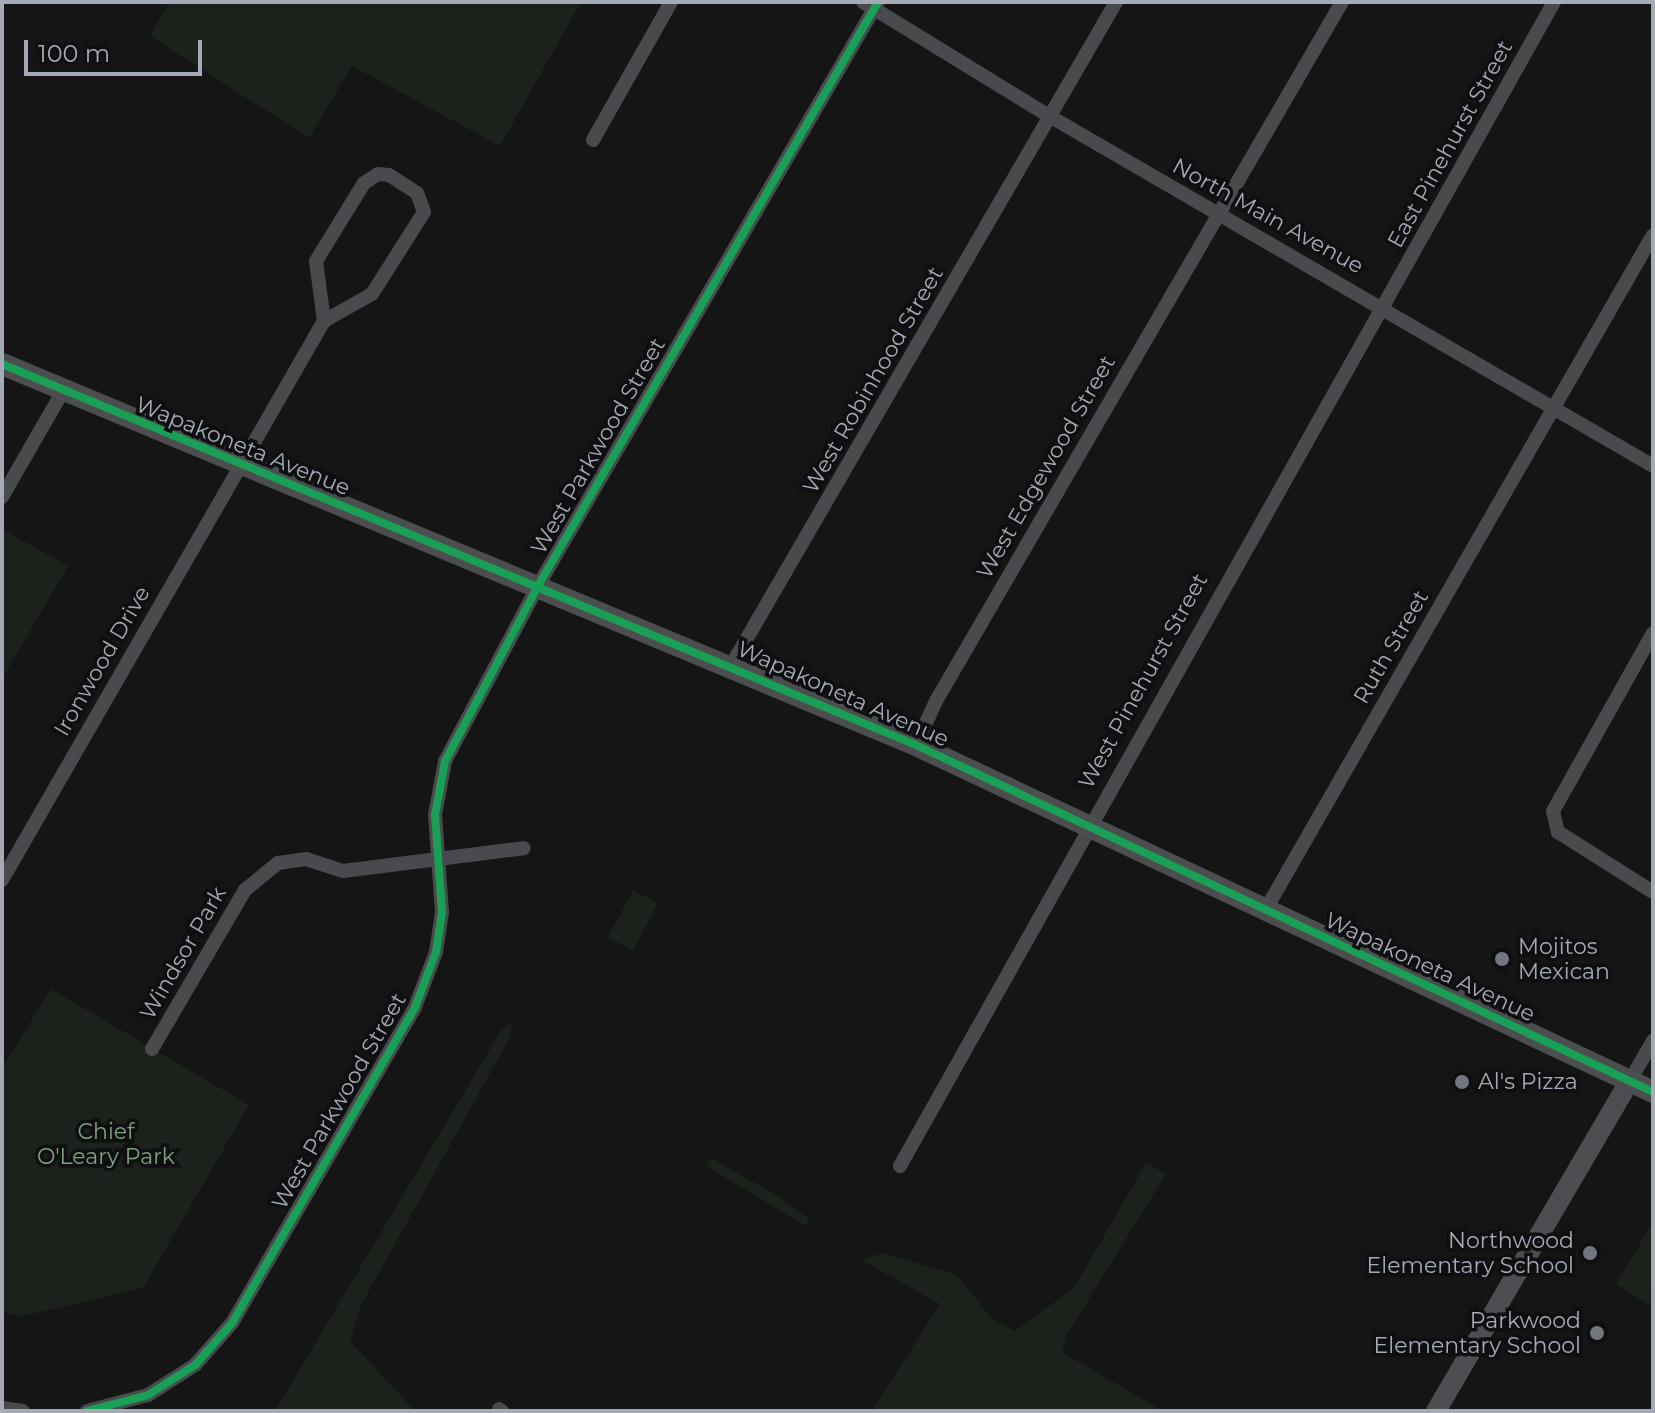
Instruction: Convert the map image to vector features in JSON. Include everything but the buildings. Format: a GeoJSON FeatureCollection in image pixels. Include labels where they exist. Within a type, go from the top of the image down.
{"type":"FeatureCollection","features":[{"type":"Feature","properties":{"kind":"main road","name":"Wapakoneta Avenue"},"geometry":{"type":"LineString","coordinates":[[2,364],[732,664],[916,745],[1653,1092]]}},
{"type":"Feature","properties":{"kind":"main road"},"geometry":{"type":"LineString","coordinates":[[1436,1411],[1629,1082]]}},
{"type":"Feature","properties":{"kind":"street"},"geometry":{"type":"LineString","coordinates":[[593,140],[671,2]]}},
{"type":"Feature","properties":{"kind":"street","name":"West Robinhood Street"},"geometry":{"type":"LineString","coordinates":[[732,664],[1116,2]]}},
{"type":"Feature","properties":{"kind":"street","name":"West Edgewood Street"},"geometry":{"type":"LineString","coordinates":[[916,745],[936,701],[1342,2]]}},
{"type":"Feature","properties":{"kind":"street","name":"East Pinehurst Street"},"geometry":{"type":"LineString","coordinates":[[1384,306],[1554,2]]}},
{"type":"Feature","properties":{"kind":"street","name":"North Main Avenue"},"geometry":{"type":"LineString","coordinates":[[871,4],[1051,117],[1384,306],[1653,466]]}},
{"type":"Feature","properties":{"kind":"street","name":"West Parkwood Street"},"geometry":{"type":"LineString","coordinates":[[87,1411],[97,1411],[148,1395],[195,1365],[232,1323],[415,1007],[438,939],[435,815],[445,761],[539,584],[871,4]]}},
{"type":"Feature","properties":{"kind":"street"},"geometry":{"type":"LineString","coordinates":[[378,174],[389,175],[417,193],[424,212],[372,294],[324,321],[316,261],[364,183],[378,174]]}},
{"type":"Feature","properties":{"kind":"street","name":"Ruth Street"},"geometry":{"type":"LineString","coordinates":[[1266,909],[1653,235]]}},
{"type":"Feature","properties":{"kind":"street","name":"West Pinehurst Street"},"geometry":{"type":"LineString","coordinates":[[900,1166],[1087,825],[1384,306]]}},
{"type":"Feature","properties":{"kind":"street","name":"Ironwood Drive"},"geometry":{"type":"LineString","coordinates":[[2,880],[324,321]]}},
{"type":"Feature","properties":{"kind":"street"},"geometry":{"type":"LineString","coordinates":[[2,497],[63,391]]}},
{"type":"Feature","properties":{"kind":"street"},"geometry":{"type":"LineString","coordinates":[[1653,633],[1553,811],[1558,832],[1653,892]]}},
{"type":"Feature","properties":{"kind":"street","name":"Windsor Park"},"geometry":{"type":"LineString","coordinates":[[152,1049],[245,890],[269,869],[306,859],[343,871],[524,848]]}},
{"type":"Feature","properties":{"kind":"street"},"geometry":{"type":"LineString","coordinates":[[1629,1082],[1653,1041]]}},
{"type":"Feature","properties":{"kind":"street"},"geometry":{"type":"LineString","coordinates":[[2,1408],[23,1411]]}},
{"type":"Feature","properties":{"kind":"green space"},"geometry":{"type":"Polygon","coordinates":[[[169,2],[581,2],[500,146],[352,66],[309,138],[150,36],[169,2]]]}},
{"type":"Feature","properties":{"kind":"green space"},"geometry":{"type":"Polygon","coordinates":[[[2,529],[68,566],[2,679],[2,529]]]}},
{"type":"Feature","properties":{"kind":"green space"},"geometry":{"type":"Polygon","coordinates":[[[633,890],[658,903],[633,951],[608,937],[633,890]]]}},
{"type":"Feature","properties":{"kind":"green space","name":"Chief O'Leary Park"},"geometry":{"type":"Polygon","coordinates":[[[51,989],[249,1105],[143,1288],[22,1316],[2,1312],[2,1068],[51,989]]]}},
{"type":"Feature","properties":{"kind":"green space"},"geometry":{"type":"Polygon","coordinates":[[[514,1020],[508,1041],[361,1305],[350,1341],[415,1411],[275,1411],[500,1032],[514,1020]]]}},
{"type":"Feature","properties":{"kind":"green space"},"geometry":{"type":"Polygon","coordinates":[[[711,1158],[783,1199],[809,1219],[806,1226],[706,1166],[711,1158]]]}},
{"type":"Feature","properties":{"kind":"green space"},"geometry":{"type":"Polygon","coordinates":[[[1146,1163],[1166,1174],[1068,1333],[1062,1352],[1163,1411],[872,1411],[940,1304],[861,1260],[883,1253],[957,1275],[992,1319],[1015,1331],[1074,1288],[1146,1163]]]}},
{"type":"Feature","properties":{"kind":"green space"},"geometry":{"type":"Polygon","coordinates":[[[1650,1227],[1653,1229],[1650,1306],[1616,1284],[1650,1227]]]}},
{"type":"Feature","properties":{"kind":"cycle path"},"geometry":{"type":"LineString","coordinates":[[87,1411],[148,1395],[195,1365],[232,1323],[415,1007],[436,952],[442,912],[435,815],[445,761],[539,584],[878,2]]}},
{"type":"Feature","properties":{"kind":"cycle path"},"geometry":{"type":"LineString","coordinates":[[2,364],[916,745],[1653,1092]]}},
{"type":"Feature","properties":{"kind":"place","name":"Mojitos Mexican"},"geometry":{"type":"Point","coordinates":[1502,959]}},
{"type":"Feature","properties":{"kind":"place","name":"Al's Pizza"},"geometry":{"type":"Point","coordinates":[1462,1082]}},
{"type":"Feature","properties":{"kind":"place","name":"Northwood Elementary School"},"geometry":{"type":"Point","coordinates":[1590,1253]}},
{"type":"Feature","properties":{"kind":"place","name":"Parkwood Elementary School"},"geometry":{"type":"Point","coordinates":[1597,1333]}}]}
